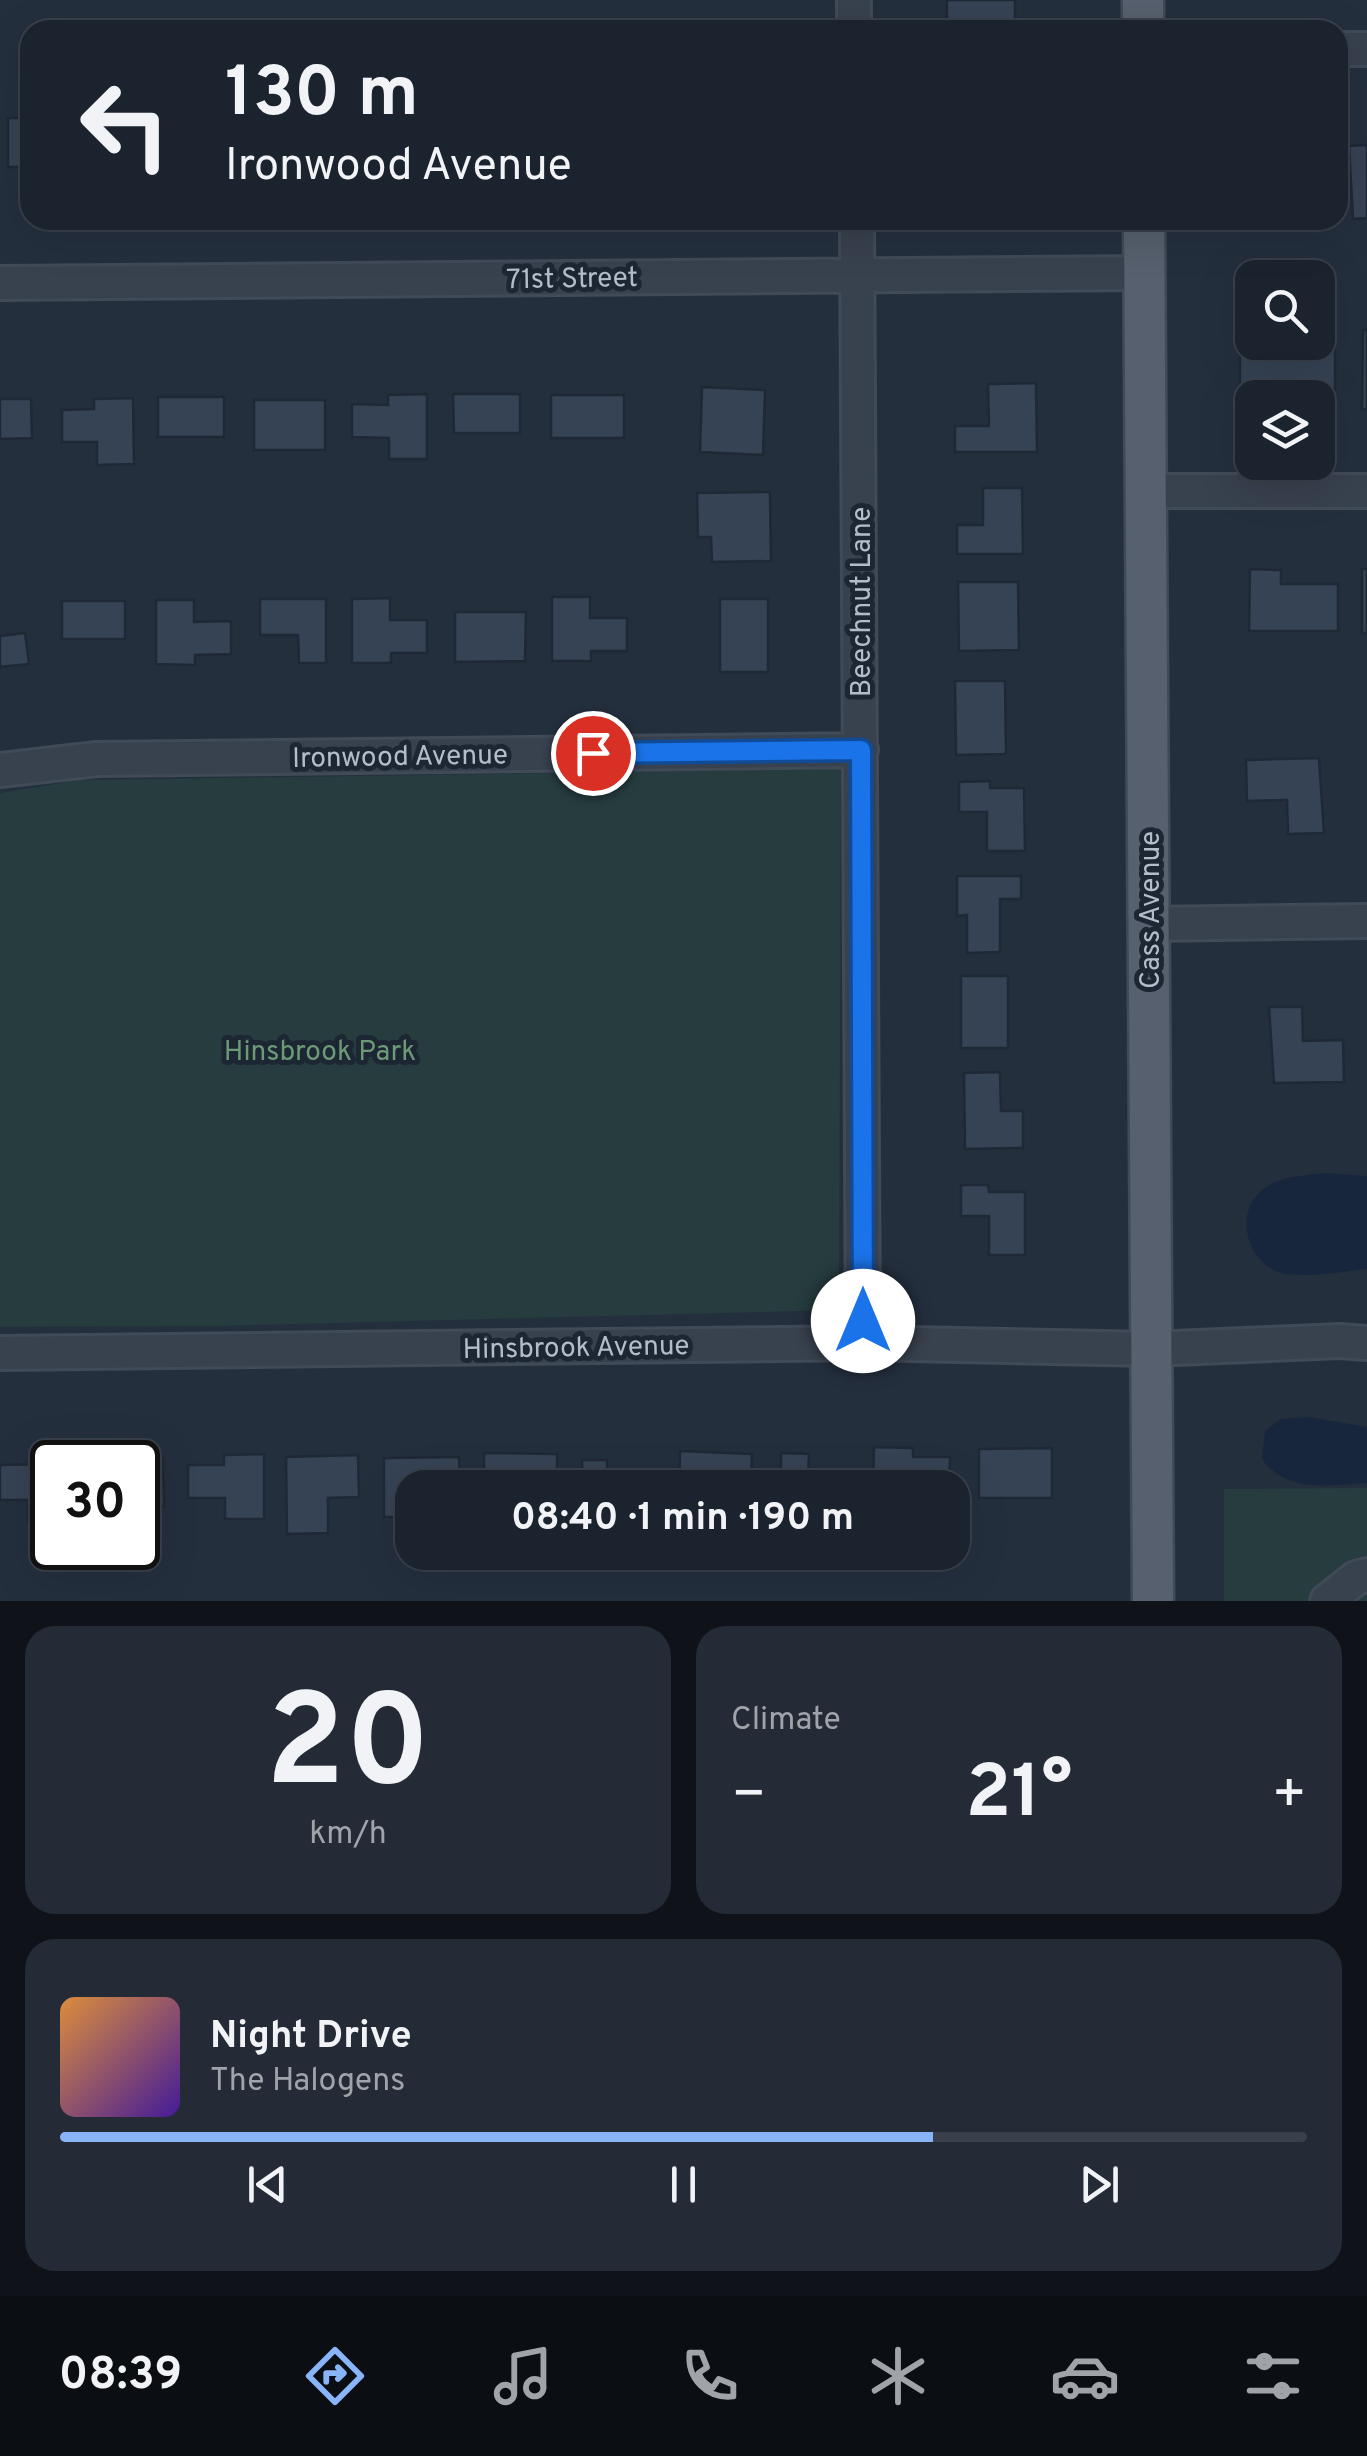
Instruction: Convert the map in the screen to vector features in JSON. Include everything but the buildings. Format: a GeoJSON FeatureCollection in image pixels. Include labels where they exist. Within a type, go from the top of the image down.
{"type":"FeatureCollection","features":[{"type":"Feature","properties":{"kind":"main road","name":"Cass Avenue"},"geometry":{"type":"LineString","coordinates":[[1144,230],[1153,1601]]}},
{"type":"Feature","properties":{"kind":"street","name":"Beechnut Lane"},"geometry":{"type":"LineString","coordinates":[[857,230],[864,1343]]}},
{"type":"Feature","properties":{"kind":"street","name":"71st Street"},"geometry":{"type":"LineString","coordinates":[[0,283],[1144,273]]}},
{"type":"Feature","properties":{"kind":"street"},"geometry":{"type":"LineString","coordinates":[[1146,491],[1367,491]]}},
{"type":"Feature","properties":{"kind":"street","name":"Ironwood Avenue"},"geometry":{"type":"LineString","coordinates":[[0,770],[97,759],[861,750]]}},
{"type":"Feature","properties":{"kind":"street"},"geometry":{"type":"LineString","coordinates":[[1149,924],[1367,921]]}},
{"type":"Feature","properties":{"kind":"street","name":"Hinsbrook Avenue"},"geometry":{"type":"LineString","coordinates":[[0,1353],[864,1343],[1151,1348],[1367,1343]]}},
{"type":"Feature","properties":{"kind":"street"},"geometry":{"type":"LineString","coordinates":[[1327,1601],[1367,1574]]}},
{"type":"Feature","properties":{"kind":"green space","name":"Hinsbrook Park"},"geometry":{"type":"Polygon","coordinates":[[[841,769],[839,1310],[219,1326],[0,1327],[0,793],[80,780],[841,769]]]}},
{"type":"Feature","properties":{"kind":"green space"},"geometry":{"type":"Polygon","coordinates":[[[1367,1488],[1367,1601],[1224,1601],[1224,1489],[1367,1488]]]}},
{"type":"Feature","properties":{"kind":"water"},"geometry":{"type":"Polygon","coordinates":[[[1324,1173],[1367,1176],[1367,1269],[1303,1275],[1271,1268],[1261,1260],[1249,1239],[1247,1214],[1251,1203],[1273,1183],[1324,1173]]]}},
{"type":"Feature","properties":{"kind":"water"},"geometry":{"type":"Polygon","coordinates":[[[1308,1417],[1367,1427],[1367,1483],[1296,1483],[1283,1478],[1262,1459],[1265,1431],[1281,1419],[1308,1417]]]}},
{"type":"Feature","properties":{"kind":"route"},"geometry":{"type":"LineString","coordinates":[[593,753],[861,750],[863,1321]]}}]}
